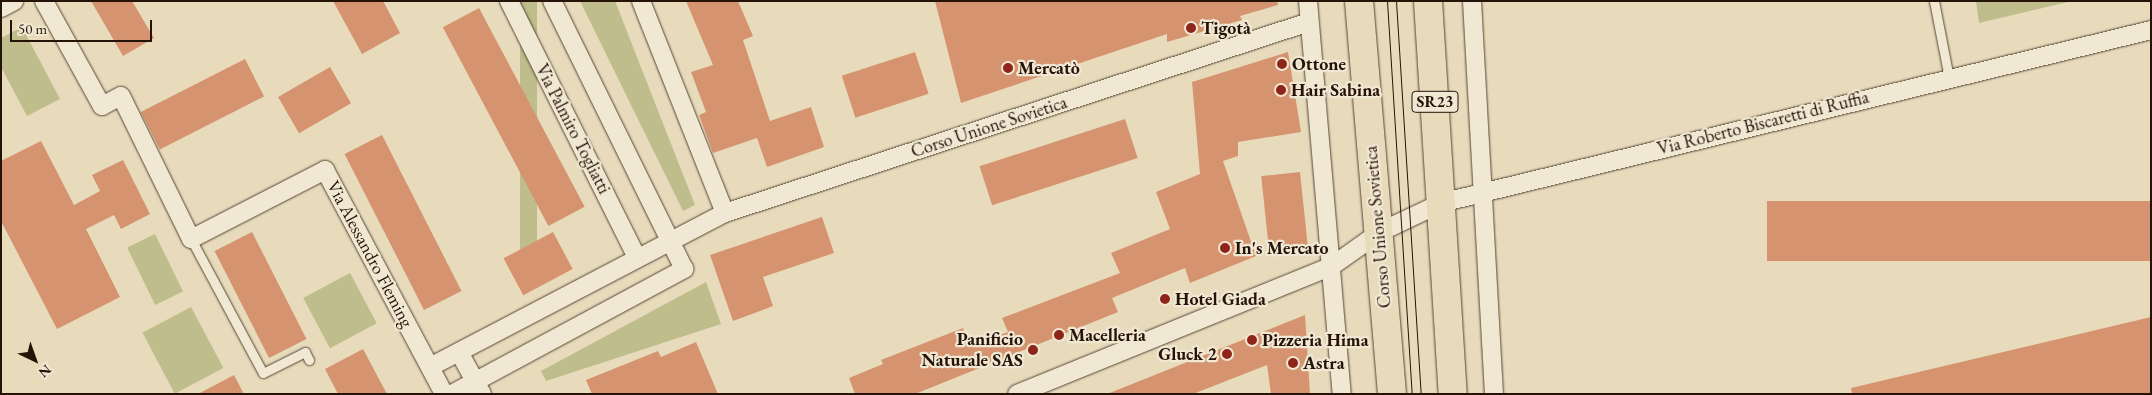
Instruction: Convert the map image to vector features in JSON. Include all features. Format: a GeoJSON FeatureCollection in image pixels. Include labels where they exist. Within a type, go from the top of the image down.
{"type":"FeatureCollection","features":[{"type":"Feature","properties":{"kind":"main road","name":"Corso Unione Sovietica"},"geometry":{"type":"LineString","coordinates":[[1359,1],[1380,232],[1392,394]]}},
{"type":"Feature","properties":{"kind":"main road","name":"SR23"},"geometry":{"type":"LineString","coordinates":[[1428,1],[1453,394]]}},
{"type":"Feature","properties":{"kind":"street"},"geometry":{"type":"LineString","coordinates":[[1,8],[14,1]]}},
{"type":"Feature","properties":{"kind":"street"},"geometry":{"type":"LineString","coordinates":[[44,1],[102,106],[121,96],[191,238]]}},
{"type":"Feature","properties":{"kind":"street","name":"Via Palmiro Togliatti"},"geometry":{"type":"LineString","coordinates":[[509,1],[637,258]]}},
{"type":"Feature","properties":{"kind":"street"},"geometry":{"type":"LineString","coordinates":[[452,394],[478,388],[684,269],[672,240],[552,1]]}},
{"type":"Feature","properties":{"kind":"street"},"geometry":{"type":"LineString","coordinates":[[641,1],[725,213]]}},
{"type":"Feature","properties":{"kind":"street"},"geometry":{"type":"LineString","coordinates":[[1308,1],[1342,394]]}},
{"type":"Feature","properties":{"kind":"street"},"geometry":{"type":"LineString","coordinates":[[1472,1],[1494,394]]}},
{"type":"Feature","properties":{"kind":"street","name":"Corso Unione Sovietica"},"geometry":{"type":"LineString","coordinates":[[672,240],[725,213],[1309,22]]}},
{"type":"Feature","properties":{"kind":"street","name":"Via Roberto Biscaretti di Ruffia"},"geometry":{"type":"LineString","coordinates":[[1017,394],[1332,266],[1380,232],[1441,203],[1482,191],[2151,30]]}},
{"type":"Feature","properties":{"kind":"street","name":"Via Alessandro Fleming"},"geometry":{"type":"LineString","coordinates":[[191,238],[325,170],[430,367]]}},
{"type":"Feature","properties":{"kind":"street"},"geometry":{"type":"LineString","coordinates":[[444,394],[430,367],[672,240]]}},
{"type":"Feature","properties":{"kind":"street"},"geometry":{"type":"LineString","coordinates":[[459,352],[478,388]]}},
{"type":"Feature","properties":{"kind":"lane"},"geometry":{"type":"LineString","coordinates":[[1934,1],[1949,78]]}},
{"type":"Feature","properties":{"kind":"lane"},"geometry":{"type":"LineString","coordinates":[[191,238],[263,373],[305,352],[309,360]]}},
{"type":"Feature","properties":{"kind":"shaded area"},"geometry":{"type":"Polygon","coordinates":[[[520,1],[537,1],[537,275],[520,275],[520,1]]]}},
{"type":"Feature","properties":{"kind":"shaded area"},"geometry":{"type":"Polygon","coordinates":[[[580,1],[615,1],[695,205],[683,211],[580,1]]]}},
{"type":"Feature","properties":{"kind":"shaded area"},"geometry":{"type":"Polygon","coordinates":[[[1976,1],[2072,1],[1979,23],[1976,1]]]}},
{"type":"Feature","properties":{"kind":"shaded area"},"geometry":{"type":"Polygon","coordinates":[[[22,27],[60,99],[27,116],[1,67],[1,38],[22,27]]]}},
{"type":"Feature","properties":{"kind":"shaded area"},"geometry":{"type":"Polygon","coordinates":[[[155,234],[183,292],[155,305],[127,248],[155,234]]]}},
{"type":"Feature","properties":{"kind":"shaded area"},"geometry":{"type":"Polygon","coordinates":[[[350,273],[377,323],[330,348],[303,298],[350,273]]]}},
{"type":"Feature","properties":{"kind":"shaded area"},"geometry":{"type":"Polygon","coordinates":[[[706,282],[721,324],[546,381],[541,371],[706,282]]]}},
{"type":"Feature","properties":{"kind":"shaded area"},"geometry":{"type":"Polygon","coordinates":[[[191,307],[223,368],[175,394],[142,333],[191,307]]]}},
{"type":"Feature","properties":{"kind":"building"},"geometry":{"type":"Polygon","coordinates":[[[91,1],[132,1],[154,38],[123,56],[91,1]]]}},
{"type":"Feature","properties":{"kind":"building"},"geometry":{"type":"Polygon","coordinates":[[[333,1],[383,1],[400,33],[362,54],[333,1]]]}},
{"type":"Feature","properties":{"kind":"building"},"geometry":{"type":"Polygon","coordinates":[[[686,1],[738,1],[753,36],[743,40],[770,121],[811,107],[824,147],[767,167],[757,138],[713,153],[699,115],[706,112],[691,72],[713,65],[686,1]]]}},
{"type":"Feature","properties":{"kind":"building","name":"Mercatò"},"geometry":{"type":"Polygon","coordinates":[[[935,1],[1277,1],[1278,5],[1240,16],[1242,20],[1167,42],[1167,34],[961,103],[935,1]]]}},
{"type":"Feature","properties":{"kind":"building"},"geometry":{"type":"Polygon","coordinates":[[[479,8],[585,207],[548,226],[443,27],[479,8]]]}},
{"type":"Feature","properties":{"kind":"building"},"geometry":{"type":"Polygon","coordinates":[[[915,52],[929,94],[855,118],[842,76],[915,52]]]}},
{"type":"Feature","properties":{"kind":"building"},"geometry":{"type":"Polygon","coordinates":[[[1288,52],[1301,132],[1238,142],[1238,156],[1223,161],[1256,256],[1190,283],[1185,268],[1112,298],[1118,312],[915,394],[855,394],[849,378],[883,364],[881,360],[963,328],[970,346],[1008,332],[1002,318],[1120,273],[1111,253],[1170,229],[1156,192],[1200,174],[1192,82],[1288,52]]]}},
{"type":"Feature","properties":{"kind":"building"},"geometry":{"type":"Polygon","coordinates":[[[245,59],[264,96],[160,150],[141,112],[245,59]]]}},
{"type":"Feature","properties":{"kind":"building"},"geometry":{"type":"Polygon","coordinates":[[[330,67],[351,103],[299,133],[278,97],[330,67]]]}},
{"type":"Feature","properties":{"kind":"building"},"geometry":{"type":"Polygon","coordinates":[[[1125,119],[1138,158],[992,205],[979,166],[1125,119]]]}},
{"type":"Feature","properties":{"kind":"building"},"geometry":{"type":"Polygon","coordinates":[[[382,135],[461,291],[424,310],[345,154],[382,135]]]}},
{"type":"Feature","properties":{"kind":"building"},"geometry":{"type":"Polygon","coordinates":[[[41,141],[74,205],[100,191],[92,175],[123,160],[150,214],[121,229],[114,215],[86,229],[120,297],[57,329],[1,221],[1,161],[41,141]]]}},
{"type":"Feature","properties":{"kind":"building"},"geometry":{"type":"Polygon","coordinates":[[[1300,172],[1308,247],[1269,251],[1261,176],[1300,172]]]}},
{"type":"Feature","properties":{"kind":"building"},"geometry":{"type":"Polygon","coordinates":[[[1767,201],[2151,201],[2151,261],[1767,261],[1767,201]]]}},
{"type":"Feature","properties":{"kind":"building"},"geometry":{"type":"Polygon","coordinates":[[[822,217],[834,253],[763,277],[773,306],[733,321],[710,255],[822,217]]]}},
{"type":"Feature","properties":{"kind":"building"},"geometry":{"type":"Polygon","coordinates":[[[252,232],[306,339],[269,358],[215,251],[252,232]]]}},
{"type":"Feature","properties":{"kind":"building"},"geometry":{"type":"Polygon","coordinates":[[[553,232],[573,269],[523,295],[504,258],[553,232]]]}},
{"type":"Feature","properties":{"kind":"building"},"geometry":{"type":"Polygon","coordinates":[[[1305,315],[1310,394],[1271,394],[1267,365],[1193,394],[1107,394],[1305,315]]]}},
{"type":"Feature","properties":{"kind":"building"},"geometry":{"type":"Polygon","coordinates":[[[2151,317],[2151,394],[1852,394],[1851,388],[2151,317]]]}},
{"type":"Feature","properties":{"kind":"building"},"geometry":{"type":"Polygon","coordinates":[[[696,342],[718,394],[592,394],[586,380],[658,351],[661,357],[696,342]]]}},
{"type":"Feature","properties":{"kind":"building"},"geometry":{"type":"Polygon","coordinates":[[[363,349],[387,394],[338,394],[325,369],[363,349]]]}},
{"type":"Feature","properties":{"kind":"building"},"geometry":{"type":"Polygon","coordinates":[[[234,375],[244,394],[198,394],[234,375]]]}},
{"type":"Feature","properties":{"kind":"tram line"},"geometry":{"type":"LineString","coordinates":[[1387,1],[1412,394]]}},
{"type":"Feature","properties":{"kind":"tram line"},"geometry":{"type":"LineString","coordinates":[[1396,1],[1421,394]]}},
{"type":"Feature","properties":{"kind":"place","name":"Tigotà"},"geometry":{"type":"Point","coordinates":[1191,28]}},
{"type":"Feature","properties":{"kind":"place","name":"Ottone"},"geometry":{"type":"Point","coordinates":[1282,64]}},
{"type":"Feature","properties":{"kind":"place","name":"Mercatò"},"geometry":{"type":"Point","coordinates":[1008,68]}},
{"type":"Feature","properties":{"kind":"place","name":"Hair Sabina"},"geometry":{"type":"Point","coordinates":[1281,90]}},
{"type":"Feature","properties":{"kind":"place","name":"In's Mercato"},"geometry":{"type":"Point","coordinates":[1225,248]}},
{"type":"Feature","properties":{"kind":"place","name":"Hotel Giada"},"geometry":{"type":"Point","coordinates":[1165,299]}},
{"type":"Feature","properties":{"kind":"place","name":"Macelleria"},"geometry":{"type":"Point","coordinates":[1059,335]}},
{"type":"Feature","properties":{"kind":"place","name":"Pizzeria Hima"},"geometry":{"type":"Point","coordinates":[1252,340]}},
{"type":"Feature","properties":{"kind":"place","name":"Panificio Naturale SAS"},"geometry":{"type":"Point","coordinates":[1033,350]}},
{"type":"Feature","properties":{"kind":"place","name":"Gluck 2"},"geometry":{"type":"Point","coordinates":[1227,354]}},
{"type":"Feature","properties":{"kind":"place","name":"Astra"},"geometry":{"type":"Point","coordinates":[1293,363]}}]}
